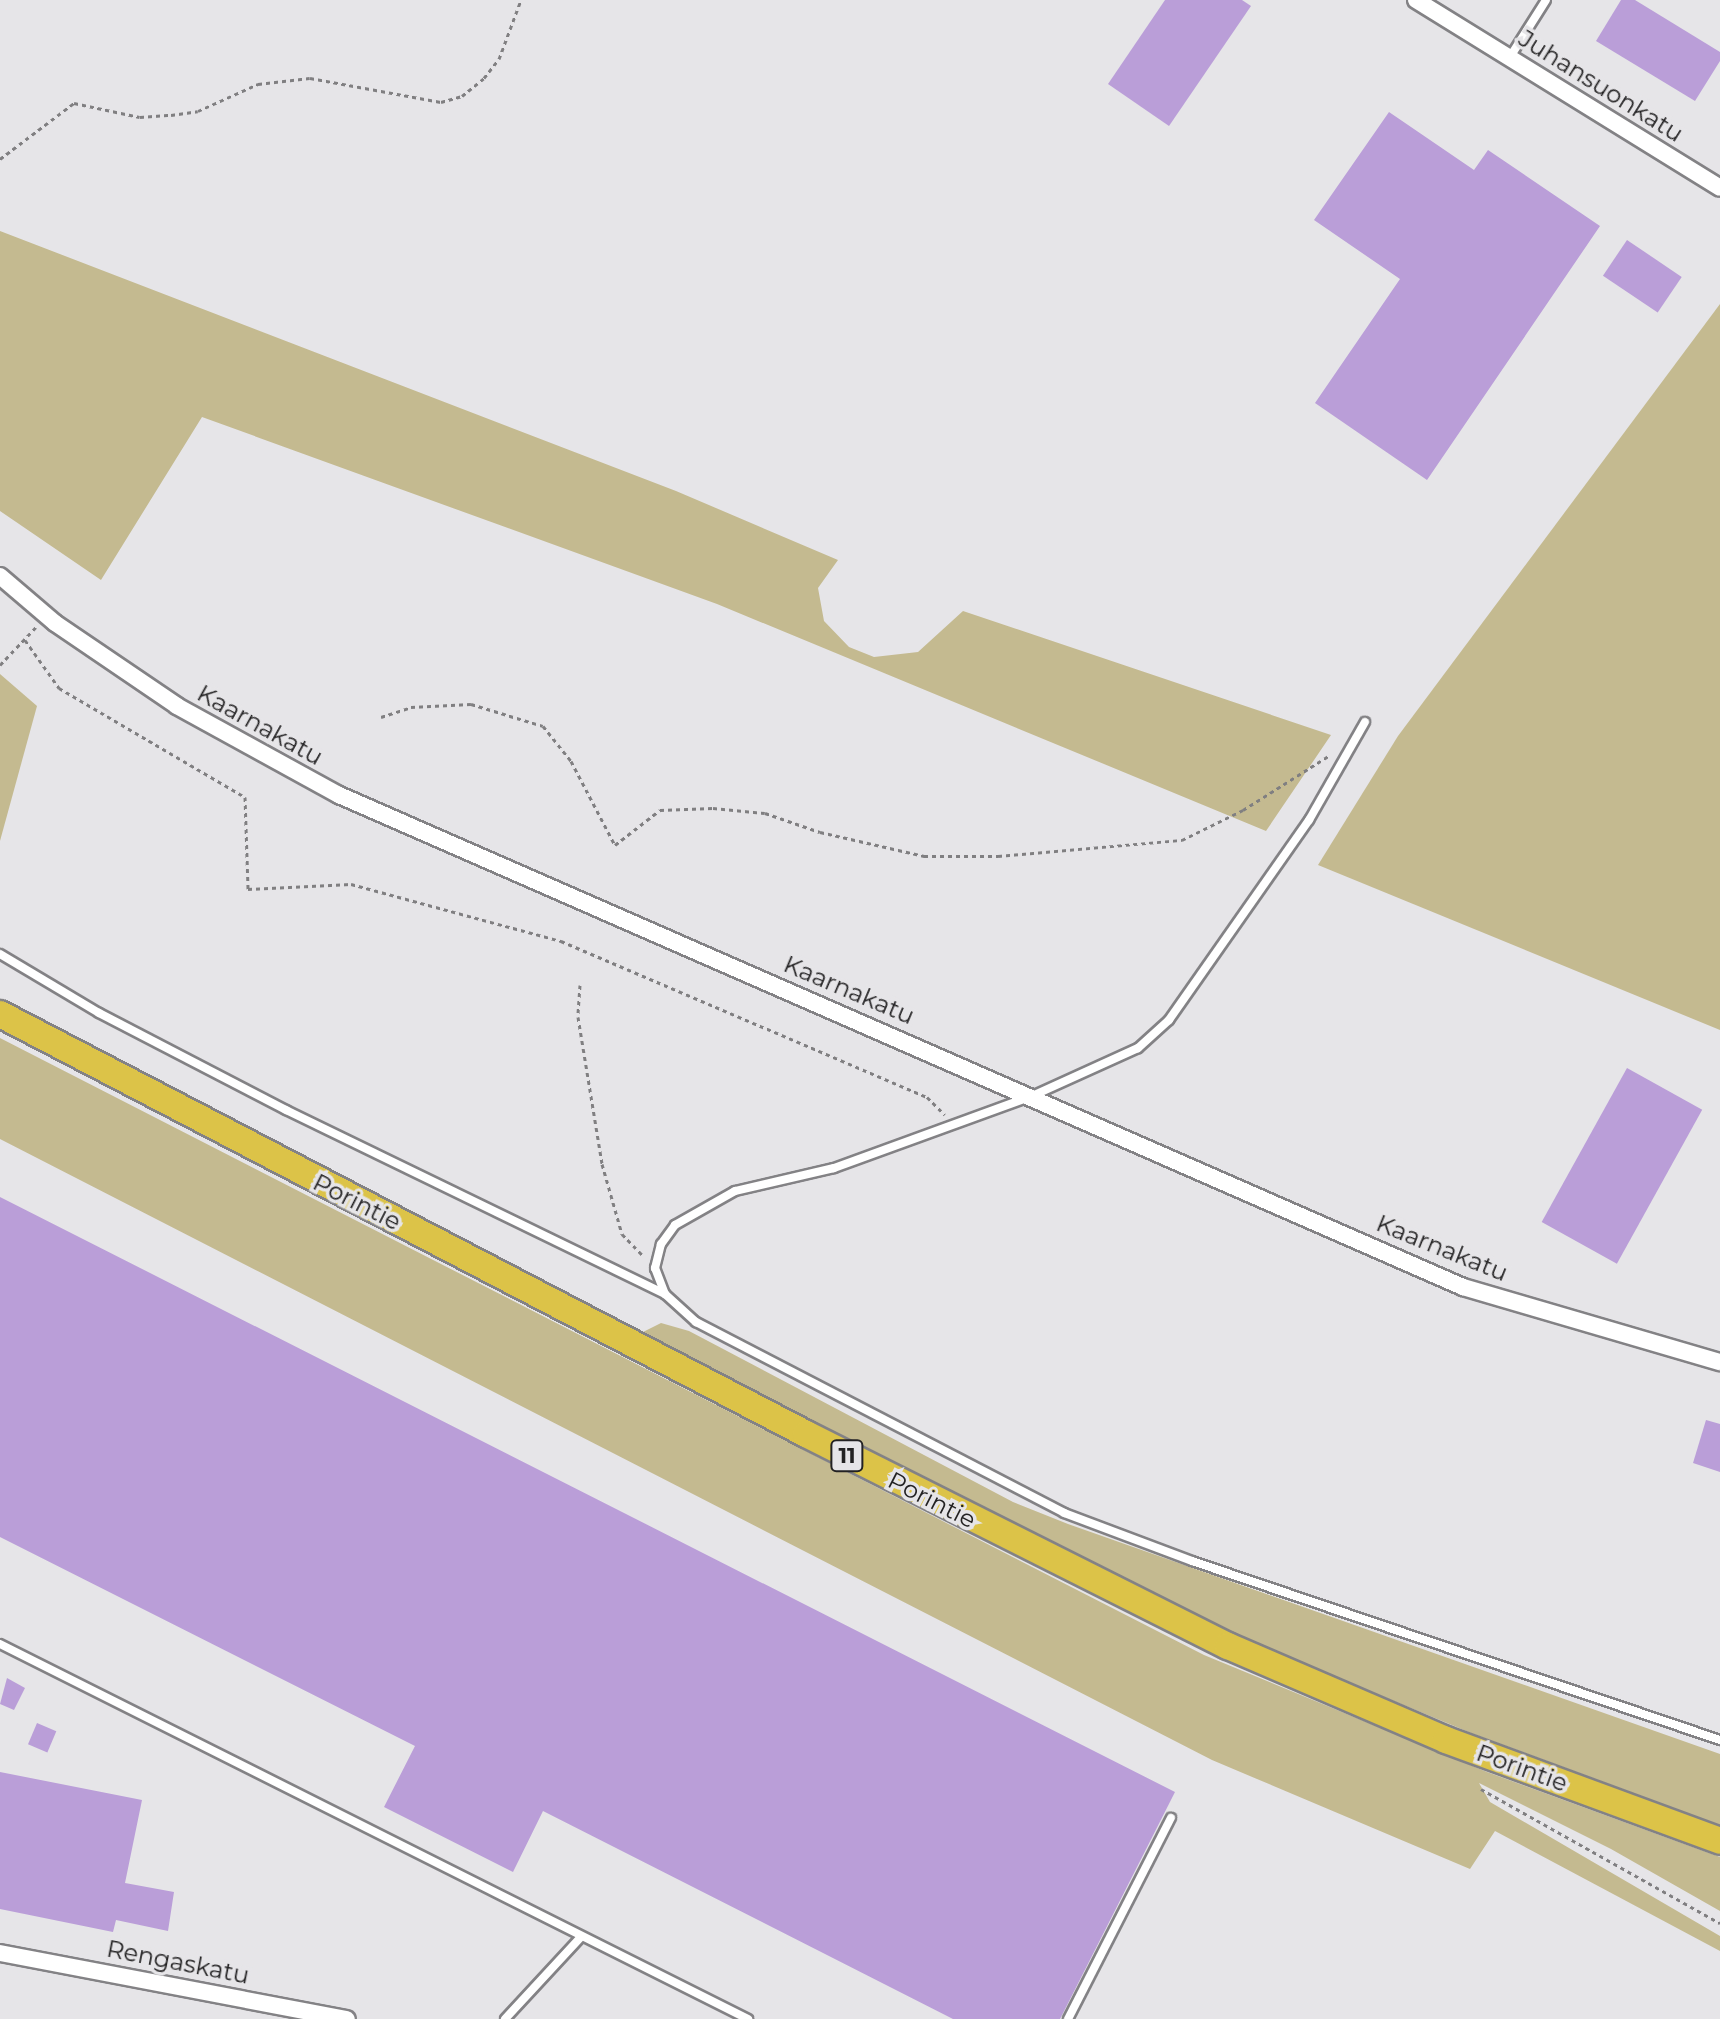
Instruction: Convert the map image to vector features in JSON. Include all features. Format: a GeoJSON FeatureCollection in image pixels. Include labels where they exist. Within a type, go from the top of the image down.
{"type":"FeatureCollection","features":[{"type":"Feature","properties":{"kind":"highway","name":"Porintie"},"geometry":{"type":"LineString","coordinates":[[0,1014],[806,1434],[1228,1646],[1446,1740],[1720,1841]]}},
{"type":"Feature","properties":{"kind":"street","name":"Juhansuonkatu"},"geometry":{"type":"LineString","coordinates":[[1416,0],[1720,188]]}},
{"type":"Feature","properties":{"kind":"street","name":"Kaarnakatu"},"geometry":{"type":"LineString","coordinates":[[0,576],[45,615],[177,706],[339,795],[1463,1287],[1720,1362]]}},
{"type":"Feature","properties":{"kind":"street","name":"Rengaskatu"},"geometry":{"type":"LineString","coordinates":[[0,1953],[347,2019]]}},
{"type":"Feature","properties":{"kind":"lane"},"geometry":{"type":"LineString","coordinates":[[1510,57],[1546,0]]}},
{"type":"Feature","properties":{"kind":"lane"},"geometry":{"type":"LineString","coordinates":[[665,1294],[655,1268],[661,1244],[675,1225],[703,1206],[735,1191],[834,1168],[1032,1096],[1138,1048],[1169,1020],[1309,820],[1350,743],[1365,722]]}},
{"type":"Feature","properties":{"kind":"lane"},"geometry":{"type":"LineString","coordinates":[[0,954],[99,1013],[272,1103],[665,1294],[696,1322],[766,1362],[1064,1513],[1192,1561],[1720,1740]]}},
{"type":"Feature","properties":{"kind":"lane"},"geometry":{"type":"LineString","coordinates":[[0,1644],[580,1938],[748,2019]]}},
{"type":"Feature","properties":{"kind":"lane"},"geometry":{"type":"LineString","coordinates":[[1068,2019],[1171,1818]]}},
{"type":"Feature","properties":{"kind":"lane"},"geometry":{"type":"LineString","coordinates":[[505,2019],[580,1938]]}},
{"type":"Feature","properties":{"kind":"path"},"geometry":{"type":"LineString","coordinates":[[0,159],[74,103],[140,117],[171,115],[198,111],[258,84],[310,78],[441,102],[462,96],[484,78],[499,59],[521,0]]}},
{"type":"Feature","properties":{"kind":"path"},"geometry":{"type":"LineString","coordinates":[[0,665],[45,615]]}},
{"type":"Feature","properties":{"kind":"path"},"geometry":{"type":"LineString","coordinates":[[25,640],[59,688],[245,797],[248,889],[351,884],[561,941],[927,1097],[954,1124]]}},
{"type":"Feature","properties":{"kind":"path"},"geometry":{"type":"LineString","coordinates":[[381,717],[411,707],[471,704],[543,726],[571,761],[615,845],[660,810],[713,808],[765,813],[820,832],[924,856],[998,856],[1182,840],[1243,810],[1350,743]]}},
{"type":"Feature","properties":{"kind":"path"},"geometry":{"type":"LineString","coordinates":[[580,985],[578,1017],[602,1164],[622,1234],[655,1268]]}},
{"type":"Feature","properties":{"kind":"path"},"geometry":{"type":"LineString","coordinates":[[1481,1789],[1720,1923]]}},
{"type":"Feature","properties":{"kind":"shaded area"},"geometry":{"type":"Polygon","coordinates":[[[0,231],[676,491],[838,560],[818,588],[824,621],[849,647],[874,657],[918,652],[963,611],[1331,735],[1266,831],[717,604],[202,417],[101,580],[0,511],[0,231]]]}},
{"type":"Feature","properties":{"kind":"shaded area"},"geometry":{"type":"Polygon","coordinates":[[[1720,304],[1720,1030],[1318,865],[1398,736],[1720,304]]]}},
{"type":"Feature","properties":{"kind":"shaded area"},"geometry":{"type":"Polygon","coordinates":[[[0,674],[37,706],[0,841],[0,674]]]}},
{"type":"Feature","properties":{"kind":"shaded area"},"geometry":{"type":"Polygon","coordinates":[[[0,1038],[1204,1655],[1487,1772],[1720,1857],[1720,1911],[1611,1849],[1479,1783],[1490,1802],[1720,1936],[1720,1951],[1495,1831],[1470,1869],[1212,1760],[0,1139],[0,1038]]]}},
{"type":"Feature","properties":{"kind":"shaded area"},"geometry":{"type":"Polygon","coordinates":[[[661,1323],[689,1331],[1013,1502],[1720,1754],[1720,1825],[1471,1733],[1209,1624],[637,1335],[661,1323]]]}},
{"type":"Feature","properties":{"kind":"building"},"geometry":{"type":"Polygon","coordinates":[[[1165,0],[1242,0],[1251,6],[1169,126],[1108,84],[1165,0]]]}},
{"type":"Feature","properties":{"kind":"building"},"geometry":{"type":"Polygon","coordinates":[[[1621,0],[1635,0],[1720,52],[1720,61],[1695,101],[1596,41],[1621,0]]]}},
{"type":"Feature","properties":{"kind":"building"},"geometry":{"type":"Polygon","coordinates":[[[1389,112],[1474,170],[1488,150],[1600,226],[1427,480],[1315,403],[1400,279],[1314,220],[1389,112]]]}},
{"type":"Feature","properties":{"kind":"building"},"geometry":{"type":"Polygon","coordinates":[[[1627,240],[1682,277],[1658,313],[1603,276],[1627,240]]]}},
{"type":"Feature","properties":{"kind":"building"},"geometry":{"type":"Polygon","coordinates":[[[1627,1068],[1702,1110],[1617,1264],[1542,1222],[1627,1068]]]}},
{"type":"Feature","properties":{"kind":"building"},"geometry":{"type":"Polygon","coordinates":[[[0,1197],[1175,1792],[1060,2019],[953,2019],[543,1811],[513,1872],[384,1807],[415,1746],[0,1537],[0,1197]]]}},
{"type":"Feature","properties":{"kind":"building"},"geometry":{"type":"Polygon","coordinates":[[[1706,1420],[1720,1424],[1720,1472],[1693,1463],[1706,1420]]]}},
{"type":"Feature","properties":{"kind":"building"},"geometry":{"type":"Polygon","coordinates":[[[7,1678],[25,1688],[14,1710],[0,1704],[7,1678]]]}},
{"type":"Feature","properties":{"kind":"building"},"geometry":{"type":"Polygon","coordinates":[[[37,1723],[56,1731],[47,1752],[28,1744],[37,1723]]]}},
{"type":"Feature","properties":{"kind":"building"},"geometry":{"type":"Polygon","coordinates":[[[0,1772],[142,1800],[125,1883],[174,1892],[168,1931],[116,1920],[113,1932],[0,1909],[0,1772]]]}}]}
